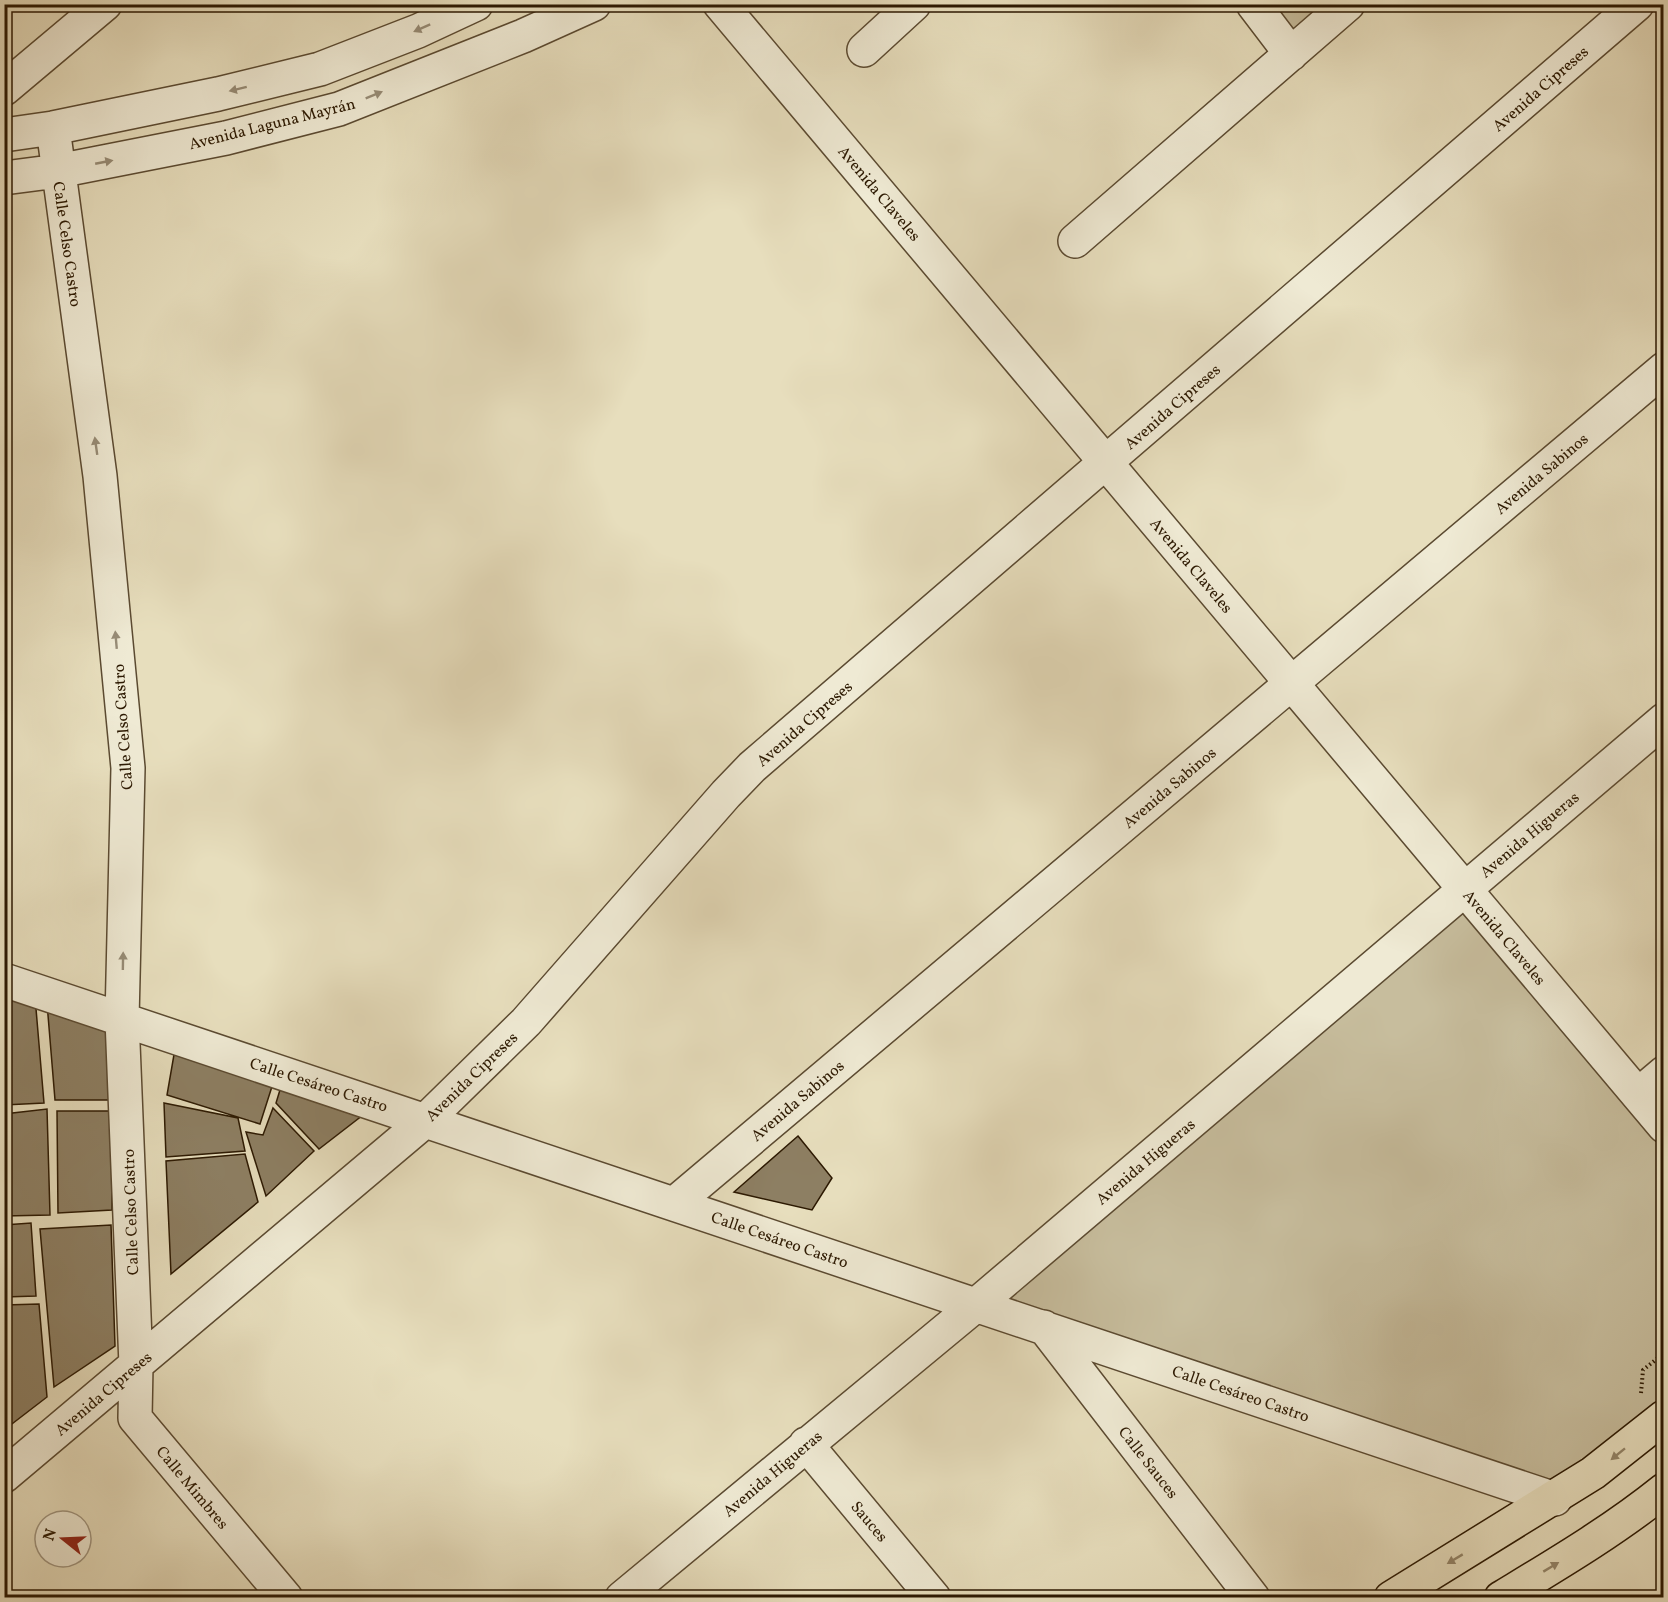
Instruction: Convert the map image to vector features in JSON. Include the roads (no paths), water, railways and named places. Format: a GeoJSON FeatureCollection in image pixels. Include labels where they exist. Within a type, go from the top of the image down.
{"type":"FeatureCollection","features":[{"type":"Feature","properties":{"kind":"main road"},"geometry":{"type":"LineString","coordinates":[[1391,1598],[1593,1473],[1664,1417]]}},
{"type":"Feature","properties":{"kind":"main road"},"geometry":{"type":"LineString","coordinates":[[1501,1598],[1580,1551],[1664,1490]]}},
{"type":"Feature","properties":{"kind":"street"},"geometry":{"type":"LineString","coordinates":[[4,89],[105,4]]}},
{"type":"Feature","properties":{"kind":"street"},"geometry":{"type":"LineString","coordinates":[[4,135],[53,128],[218,94],[320,69],[417,31],[476,4]]}},
{"type":"Feature","properties":{"kind":"street","name":"Avenida Laguna Mayrán"},"geometry":{"type":"LineString","coordinates":[[4,178],[58,171],[225,138],[339,109],[522,36],[594,4]]}},
{"type":"Feature","properties":{"kind":"street","name":"Avenida Claveles"},"geometry":{"type":"LineString","coordinates":[[720,4],[1664,1126]]}},
{"type":"Feature","properties":{"kind":"street"},"geometry":{"type":"LineString","coordinates":[[864,50],[914,4]]}},
{"type":"Feature","properties":{"kind":"street"},"geometry":{"type":"LineString","coordinates":[[1253,4],[1291,54]]}},
{"type":"Feature","properties":{"kind":"street"},"geometry":{"type":"LineString","coordinates":[[1075,241],[1348,4]]}},
{"type":"Feature","properties":{"kind":"street","name":"Avenida Cipreses"},"geometry":{"type":"LineString","coordinates":[[4,1476],[426,1120],[526,1022],[752,767],[1637,4]]}},
{"type":"Feature","properties":{"kind":"street"},"geometry":{"type":"LineString","coordinates":[[1657,4],[1664,12]]}},
{"type":"Feature","properties":{"kind":"street","name":"Calle Celso Castro"},"geometry":{"type":"LineString","coordinates":[[53,128],[100,476],[128,768],[122,1019],[136,1365]]}},
{"type":"Feature","properties":{"kind":"street","name":"Avenida Sabinos"},"geometry":{"type":"LineString","coordinates":[[674,1204],[1664,369]]}},
{"type":"Feature","properties":{"kind":"street","name":"Avenida Higueras"},"geometry":{"type":"LineString","coordinates":[[622,1598],[976,1305],[1664,720]]}},
{"type":"Feature","properties":{"kind":"street","name":"Calle Cesáreo Castro"},"geometry":{"type":"LineString","coordinates":[[4,980],[1555,1498]]}},
{"type":"Feature","properties":{"kind":"street"},"geometry":{"type":"LineString","coordinates":[[1638,1095],[1664,1073]]}},
{"type":"Feature","properties":{"kind":"street","name":"Calle Sauces"},"geometry":{"type":"LineString","coordinates":[[1044,1327],[1253,1598]]}},
{"type":"Feature","properties":{"kind":"street","name":"Calle Mimbres"},"geometry":{"type":"LineString","coordinates":[[136,1365],[135,1418],[286,1598]]}},
{"type":"Feature","properties":{"kind":"street","name":"Sauces"},"geometry":{"type":"LineString","coordinates":[[806,1444],[934,1598]]}}]}
